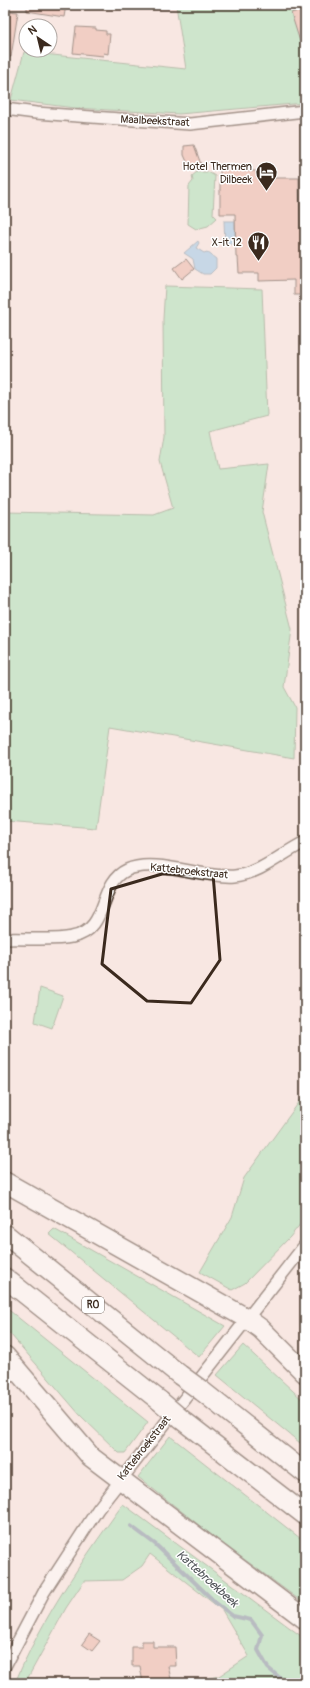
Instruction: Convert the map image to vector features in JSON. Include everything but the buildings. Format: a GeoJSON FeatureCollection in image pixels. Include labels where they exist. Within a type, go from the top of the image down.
{"type":"FeatureCollection","features":[{"type":"Feature","properties":{"kind":"highway"},"geometry":{"type":"LineString","coordinates":[[5,1182],[246,1318],[261,1329],[305,1372]]}},
{"type":"Feature","properties":{"kind":"highway","name":"R0"},"geometry":{"type":"LineString","coordinates":[[5,1234],[180,1375],[305,1473]]}},
{"type":"Feature","properties":{"kind":"highway"},"geometry":{"type":"LineString","coordinates":[[5,1278],[181,1419],[305,1515]]}},
{"type":"Feature","properties":{"kind":"highway"},"geometry":{"type":"LineString","coordinates":[[5,1356],[91,1457],[305,1619]]}},
{"type":"Feature","properties":{"kind":"street","name":"Maalbeekstraat"},"geometry":{"type":"LineString","coordinates":[[5,109],[36,113],[190,124],[305,111]]}},
{"type":"Feature","properties":{"kind":"street","name":"Kattebroekstraat"},"geometry":{"type":"LineString","coordinates":[[5,938],[72,937],[90,929],[98,918],[117,877],[125,871],[135,867],[150,866],[234,876],[261,869],[305,842]]}},
{"type":"Feature","properties":{"kind":"street","name":"Kattebroekstraat"},"geometry":{"type":"LineString","coordinates":[[5,1666],[26,1623],[67,1554],[120,1479],[305,1245]]}},
{"type":"Feature","properties":{"kind":"highlighted area"},"geometry":{"type":"Polygon","coordinates":[[[162,874],[213,874],[220,960],[191,1003],[147,1001],[102,964],[111,889],[162,874]]]}},
{"type":"Feature","properties":{"kind":"green space"},"geometry":{"type":"Polygon","coordinates":[[[176,5],[305,5],[305,103],[179,114],[75,108],[11,100],[22,58],[58,58],[58,56],[186,69],[176,5]]]}},
{"type":"Feature","properties":{"kind":"green space"},"geometry":{"type":"Polygon","coordinates":[[[197,172],[208,172],[215,176],[213,214],[217,218],[208,226],[196,229],[188,224],[189,186],[193,181],[192,176],[197,172]]]}},
{"type":"Feature","properties":{"kind":"green space"},"geometry":{"type":"Polygon","coordinates":[[[165,286],[262,289],[267,416],[210,431],[218,469],[269,464],[262,512],[292,629],[284,687],[295,707],[294,758],[110,726],[96,828],[5,821],[5,512],[154,515],[173,508],[160,462],[164,437],[163,319],[165,286]]]}},
{"type":"Feature","properties":{"kind":"green space"},"geometry":{"type":"Polygon","coordinates":[[[40,988],[63,996],[52,1028],[35,1022],[40,988]]]}},
{"type":"Feature","properties":{"kind":"green space"},"geometry":{"type":"Polygon","coordinates":[[[305,1094],[305,1218],[290,1237],[245,1283],[232,1290],[200,1272],[232,1217],[244,1178],[305,1094]]]}},
{"type":"Feature","properties":{"kind":"green space"},"geometry":{"type":"Polygon","coordinates":[[[54,1229],[225,1326],[199,1357],[49,1234],[54,1229]]]}},
{"type":"Feature","properties":{"kind":"green space"},"geometry":{"type":"Polygon","coordinates":[[[5,1307],[148,1422],[125,1453],[119,1453],[80,1415],[5,1328],[5,1307]]]}},
{"type":"Feature","properties":{"kind":"green space"},"geometry":{"type":"Polygon","coordinates":[[[243,1345],[305,1402],[305,1447],[217,1375],[243,1345]]]}},
{"type":"Feature","properties":{"kind":"green space"},"geometry":{"type":"Polygon","coordinates":[[[170,1436],[305,1542],[305,1604],[214,1537],[138,1477],[170,1436]]]}},
{"type":"Feature","properties":{"kind":"green space"},"geometry":{"type":"Polygon","coordinates":[[[123,1504],[305,1639],[305,1683],[187,1683],[219,1676],[249,1656],[222,1610],[150,1554],[142,1566],[122,1580],[84,1581],[66,1608],[25,1683],[15,1683],[50,1613],[78,1569],[123,1504]]]}},
{"type":"Feature","properties":{"kind":"water"},"geometry":{"type":"Polygon","coordinates":[[[224,221],[235,221],[235,244],[225,244],[224,221]]]}},
{"type":"Feature","properties":{"kind":"water"},"geometry":{"type":"Polygon","coordinates":[[[198,241],[199,243],[196,248],[204,253],[207,252],[216,259],[216,268],[210,274],[203,274],[195,269],[193,259],[184,253],[198,241]]]}},
{"type":"Feature","properties":{"kind":"waterway","name":"Kattebroekbeek"},"geometry":{"type":"LineString","coordinates":[[131,1526],[155,1544],[216,1603],[233,1616],[251,1620],[262,1635],[258,1650],[268,1668],[286,1683]]}},
{"type":"Feature","properties":{"kind":"place","name":"Hotel Thermen Dilbeek"},"geometry":{"type":"Point","coordinates":[267,192]}},
{"type":"Feature","properties":{"kind":"place","name":"X-it 12"},"geometry":{"type":"Point","coordinates":[258,262]}}]}
